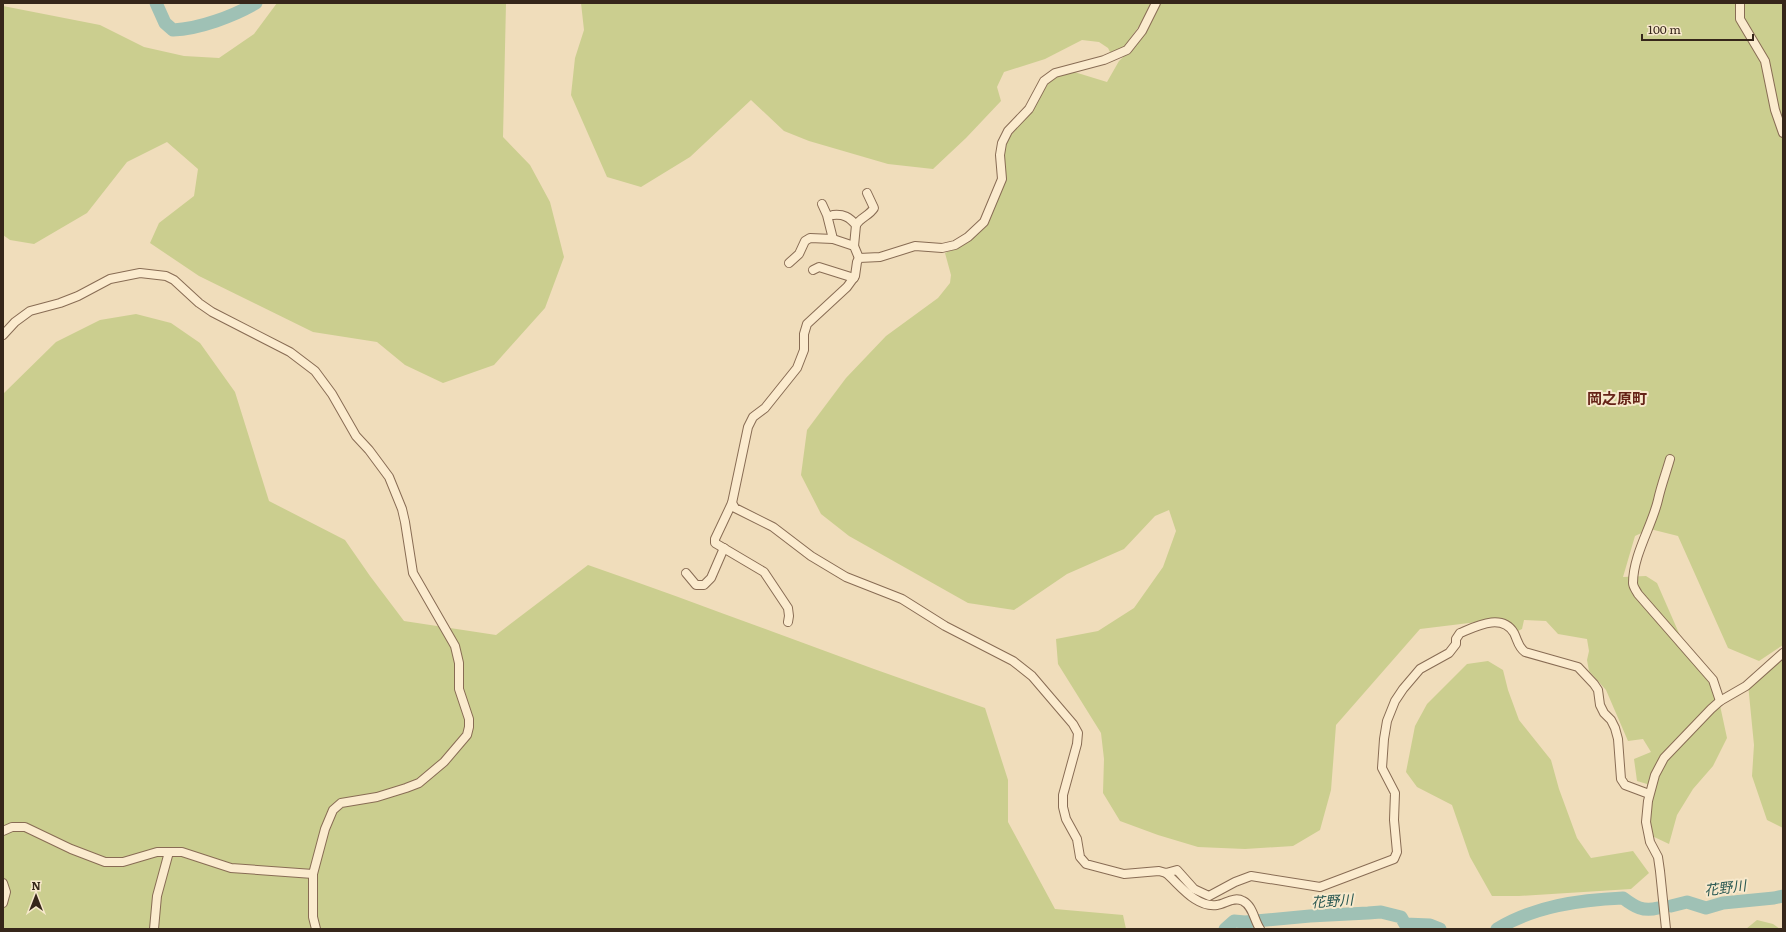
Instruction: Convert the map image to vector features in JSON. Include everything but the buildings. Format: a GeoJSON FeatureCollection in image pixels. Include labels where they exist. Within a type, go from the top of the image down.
{"type":"FeatureCollection","features":[{"type":"Feature","properties":{"kind":"street"},"geometry":{"type":"LineString","coordinates":[[859,258],[880,257],[915,246],[942,248],[955,245],[968,237],[984,222],[1002,179],[1003,170],[1000,155],[1002,143],[1008,132],[1029,109],[1044,81],[1055,73],[1104,60],[1127,50],[1142,31],[1156,3]]}},
{"type":"Feature","properties":{"kind":"street"},"geometry":{"type":"LineString","coordinates":[[1740,3],[1739,16],[1742,26],[1765,61],[1775,110],[1783,133]]}},
{"type":"Feature","properties":{"kind":"street"},"geometry":{"type":"LineString","coordinates":[[788,622],[788,608],[764,572],[715,543],[715,539],[732,503],[734,488],[741,466],[744,438],[753,417],[765,408],[797,368],[804,350],[804,334],[807,324],[847,287],[854,278],[859,258],[854,246],[856,225],[860,219],[869,215],[874,208],[867,193]]}},
{"type":"Feature","properties":{"kind":"street"},"geometry":{"type":"LineString","coordinates":[[822,204],[827,215],[833,239]]}},
{"type":"Feature","properties":{"kind":"street"},"geometry":{"type":"LineString","coordinates":[[833,215],[842,214],[851,218],[856,225]]}},
{"type":"Feature","properties":{"kind":"street"},"geometry":{"type":"LineString","coordinates":[[789,263],[799,254],[805,241],[810,238],[833,239],[854,246]]}},
{"type":"Feature","properties":{"kind":"street"},"geometry":{"type":"LineString","coordinates":[[813,270],[819,267],[854,278]]}},
{"type":"Feature","properties":{"kind":"street"},"geometry":{"type":"LineString","coordinates":[[3,335],[18,318],[30,311],[60,304],[110,279],[140,274],[166,276],[174,280],[199,303],[212,312],[290,352],[315,371],[332,394],[356,436],[369,450],[389,477],[406,522],[413,573],[455,646],[458,658],[459,689],[469,719],[469,727],[467,735],[444,762],[418,783],[389,794],[341,803],[337,806],[325,829],[313,874],[313,917],[316,929]]}},
{"type":"Feature","properties":{"kind":"street"},"geometry":{"type":"LineString","coordinates":[[1670,459],[1659,491],[1658,501],[1641,548],[1634,575],[1633,586],[1638,594],[1712,680],[1720,701]]}},
{"type":"Feature","properties":{"kind":"street"},"geometry":{"type":"LineString","coordinates":[[732,503],[735,508],[773,527],[812,556],[846,577],[902,599],[945,626],[1023,668],[1073,724],[1078,733],[1077,744],[1063,796],[1063,807],[1066,819],[1077,839],[1080,857],[1086,864],[1124,874],[1159,871],[1166,873],[1186,893],[1201,902],[1217,906],[1238,899],[1248,905],[1259,928]]}},
{"type":"Feature","properties":{"kind":"street"},"geometry":{"type":"LineString","coordinates":[[686,573],[696,585],[704,585],[711,578],[724,548]]}},
{"type":"Feature","properties":{"kind":"street"},"geometry":{"type":"LineString","coordinates":[[1166,873],[1177,870],[1194,889],[1209,896],[1235,882],[1251,876],[1320,887],[1394,859],[1397,852],[1394,820],[1395,793],[1382,768],[1384,739],[1387,721],[1392,708],[1403,689],[1420,669],[1449,653],[1456,644],[1456,639],[1460,633],[1492,622],[1502,622],[1508,626],[1514,633],[1520,648],[1525,652],[1578,667],[1594,684],[1598,690],[1600,705],[1615,728],[1618,739],[1620,779],[1625,785],[1649,794]]}},
{"type":"Feature","properties":{"kind":"street"},"geometry":{"type":"LineString","coordinates":[[1666,929],[1658,857],[1650,842],[1646,822],[1649,794],[1655,775],[1664,758],[1711,709],[1720,701],[1746,686],[1783,653]]}},
{"type":"Feature","properties":{"kind":"street"},"geometry":{"type":"LineString","coordinates":[[3,831],[12,827],[25,827],[71,849],[104,862],[123,862],[157,852],[182,852],[230,868],[313,874]]}},
{"type":"Feature","properties":{"kind":"street"},"geometry":{"type":"LineString","coordinates":[[154,929],[157,896],[169,852]]}},
{"type":"Feature","properties":{"kind":"street"},"geometry":{"type":"LineString","coordinates":[[3,883],[6,892],[3,903]]}},
{"type":"Feature","properties":{"kind":"green space"},"geometry":{"type":"Polygon","coordinates":[[[277,3],[506,3],[503,137],[530,165],[550,202],[564,257],[545,308],[494,365],[443,383],[405,365],[377,342],[313,332],[199,276],[150,243],[159,223],[194,196],[198,169],[167,142],[127,162],[87,213],[34,244],[10,240],[3,235],[3,6],[100,25],[144,47],[184,56],[219,58],[254,34],[277,3]]]}},
{"type":"Feature","properties":{"kind":"green space"},"geometry":{"type":"Polygon","coordinates":[[[581,3],[1152,3],[1142,22],[1124,47],[1111,54],[1108,48],[1099,42],[1082,40],[1045,59],[1004,72],[997,87],[1001,101],[966,138],[933,169],[888,164],[809,141],[784,131],[751,100],[690,157],[641,187],[607,177],[571,95],[575,58],[584,30],[581,3]]]}},
{"type":"Feature","properties":{"kind":"green space"},"geometry":{"type":"Polygon","coordinates":[[[1160,3],[1783,3],[1783,645],[1759,661],[1728,648],[1678,536],[1650,529],[1635,536],[1623,577],[1646,576],[1657,583],[1685,647],[1718,696],[1727,738],[1713,766],[1693,789],[1677,815],[1669,844],[1650,835],[1647,817],[1647,784],[1637,781],[1634,759],[1651,752],[1643,739],[1628,741],[1606,690],[1589,671],[1587,660],[1589,651],[1587,639],[1558,634],[1546,621],[1524,620],[1522,629],[1516,632],[1511,625],[1502,619],[1420,629],[1336,725],[1331,790],[1320,830],[1293,846],[1245,849],[1198,847],[1158,835],[1120,821],[1103,793],[1104,759],[1101,733],[1058,664],[1056,639],[1098,631],[1134,608],[1163,567],[1176,531],[1169,510],[1155,516],[1124,549],[1067,574],[1014,610],[968,603],[849,536],[821,514],[801,475],[807,430],[846,378],[886,336],[938,298],[950,283],[951,275],[945,253],[963,245],[988,224],[1003,188],[1006,175],[1004,150],[1007,140],[1035,106],[1048,83],[1056,77],[1071,71],[1107,82],[1119,61],[1140,41],[1160,3]]]}},
{"type":"Feature","properties":{"kind":"green space"},"geometry":{"type":"Polygon","coordinates":[[[136,314],[171,323],[200,343],[235,392],[269,501],[345,540],[404,621],[496,635],[588,565],[985,708],[1008,780],[1008,822],[1055,909],[1123,915],[1126,929],[3,929],[3,394],[56,342],[100,320],[136,314]]]}},
{"type":"Feature","properties":{"kind":"green space"},"geometry":{"type":"Polygon","coordinates":[[[1783,653],[1783,828],[1767,820],[1752,776],[1754,745],[1748,684],[1783,653]]]}},
{"type":"Feature","properties":{"kind":"green space"},"geometry":{"type":"Polygon","coordinates":[[[1488,661],[1503,670],[1508,690],[1519,720],[1551,760],[1559,789],[1577,838],[1591,858],[1633,851],[1649,873],[1631,889],[1519,896],[1492,896],[1470,857],[1452,805],[1417,787],[1406,772],[1415,726],[1427,704],[1467,664],[1488,661]]]}},
{"type":"Feature","properties":{"kind":"green space"},"geometry":{"type":"Polygon","coordinates":[[[1757,920],[1773,924],[1780,929],[1746,929],[1757,920]]]}},
{"type":"Feature","properties":{"kind":"waterway"},"geometry":{"type":"LineString","coordinates":[[156,3],[165,23],[173,30],[194,27],[216,21],[237,13],[256,3]]}},
{"type":"Feature","properties":{"kind":"waterway","name":"花野川"},"geometry":{"type":"LineString","coordinates":[[1671,906],[1687,902],[1706,908],[1723,903],[1783,896]]}},
{"type":"Feature","properties":{"kind":"waterway","name":"花野川"},"geometry":{"type":"LineString","coordinates":[[1497,929],[1512,921],[1542,910],[1590,900],[1623,898],[1639,908],[1658,908]]}},
{"type":"Feature","properties":{"kind":"waterway","name":"花野川"},"geometry":{"type":"LineString","coordinates":[[1225,929],[1234,921],[1245,922],[1310,916],[1381,912],[1401,917],[1405,924],[1430,925],[1440,929]]}},
{"type":"Feature","properties":{"kind":"district","name":"岡之原町"},"geometry":{"type":"Point","coordinates":[1617,397]}}]}
